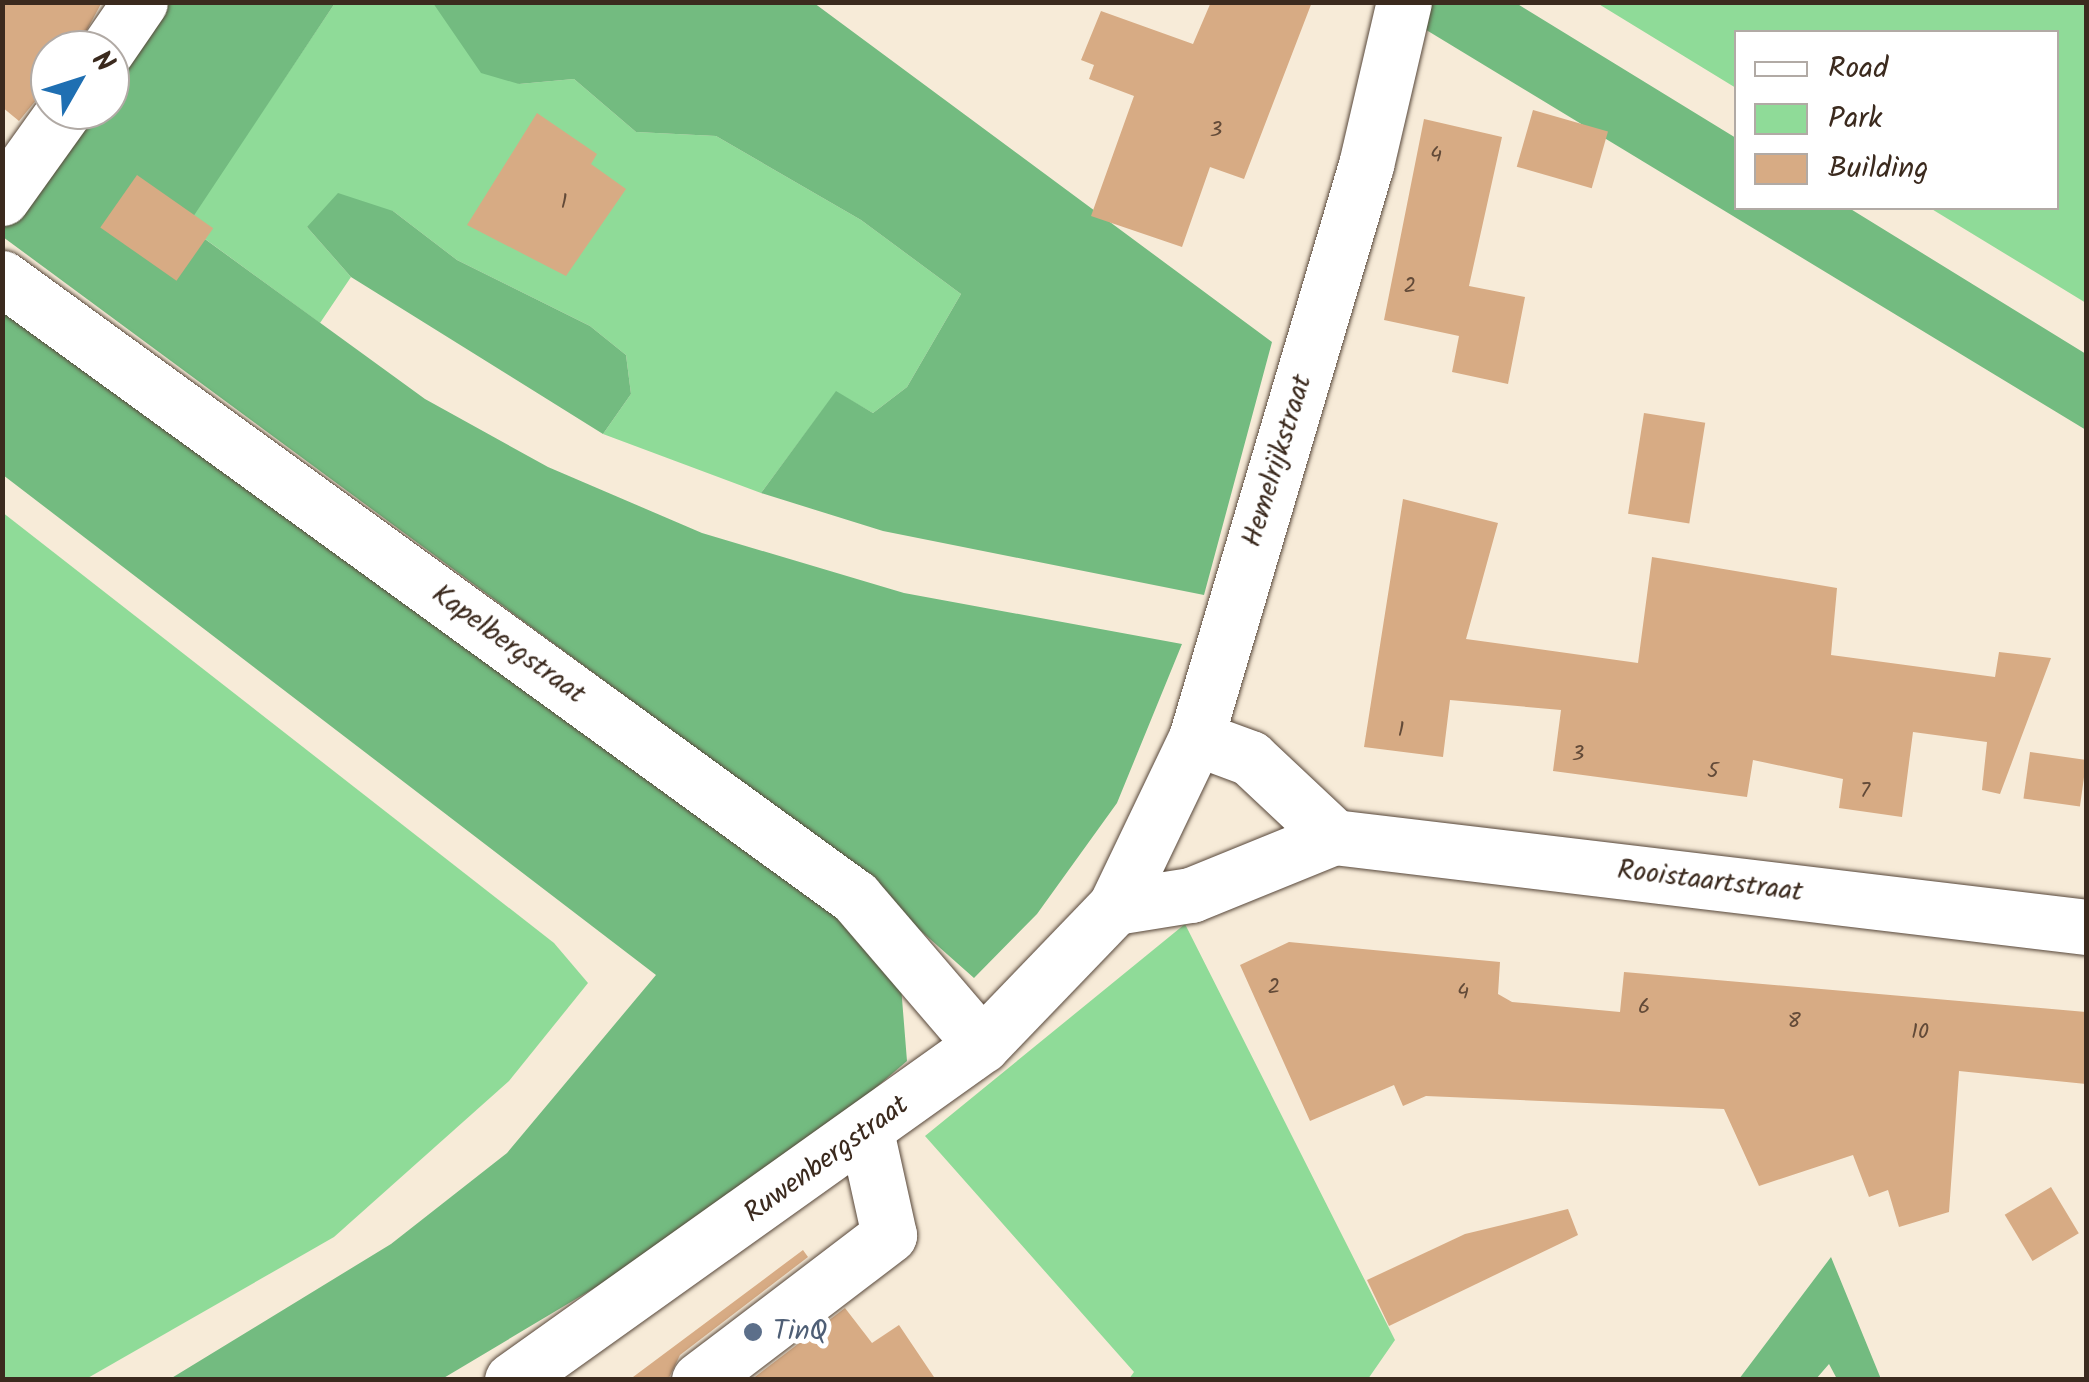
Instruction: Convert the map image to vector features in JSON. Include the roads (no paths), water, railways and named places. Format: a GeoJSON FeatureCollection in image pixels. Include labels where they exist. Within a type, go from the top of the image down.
{"type":"FeatureCollection","features":[{"type":"Feature","properties":{"kind":"street"},"geometry":{"type":"LineString","coordinates":[[121,30],[140,2]]}},
{"type":"Feature","properties":{"kind":"street","name":"Hemelrijkstraat"},"geometry":{"type":"LineString","coordinates":[[1115,907],[1196,738],[1366,165],[1404,2]]}},
{"type":"Feature","properties":{"kind":"street"},"geometry":{"type":"LineString","coordinates":[[2,198],[51,130]]}},
{"type":"Feature","properties":{"kind":"street","name":"Kapelbergstraat"},"geometry":{"type":"LineString","coordinates":[[2,278],[856,897],[982,1045]]}},
{"type":"Feature","properties":{"kind":"street"},"geometry":{"type":"LineString","coordinates":[[1196,738],[1250,758],[1334,837]]}},
{"type":"Feature","properties":{"kind":"street","name":"Rooistaartstraat"},"geometry":{"type":"LineString","coordinates":[[1115,907],[1191,895],[1334,837],[2086,927]]}},
{"type":"Feature","properties":{"kind":"street","name":"Ruwenbergstraat"},"geometry":{"type":"LineString","coordinates":[[512,1380],[982,1045],[1115,907]]}},
{"type":"Feature","properties":{"kind":"street"},"geometry":{"type":"LineString","coordinates":[[699,1380],[889,1235],[866,1131]]}},
{"type":"Feature","properties":{"kind":"place","name":"TinQ"},"geometry":{"type":"Point","coordinates":[753,1332]}}]}
